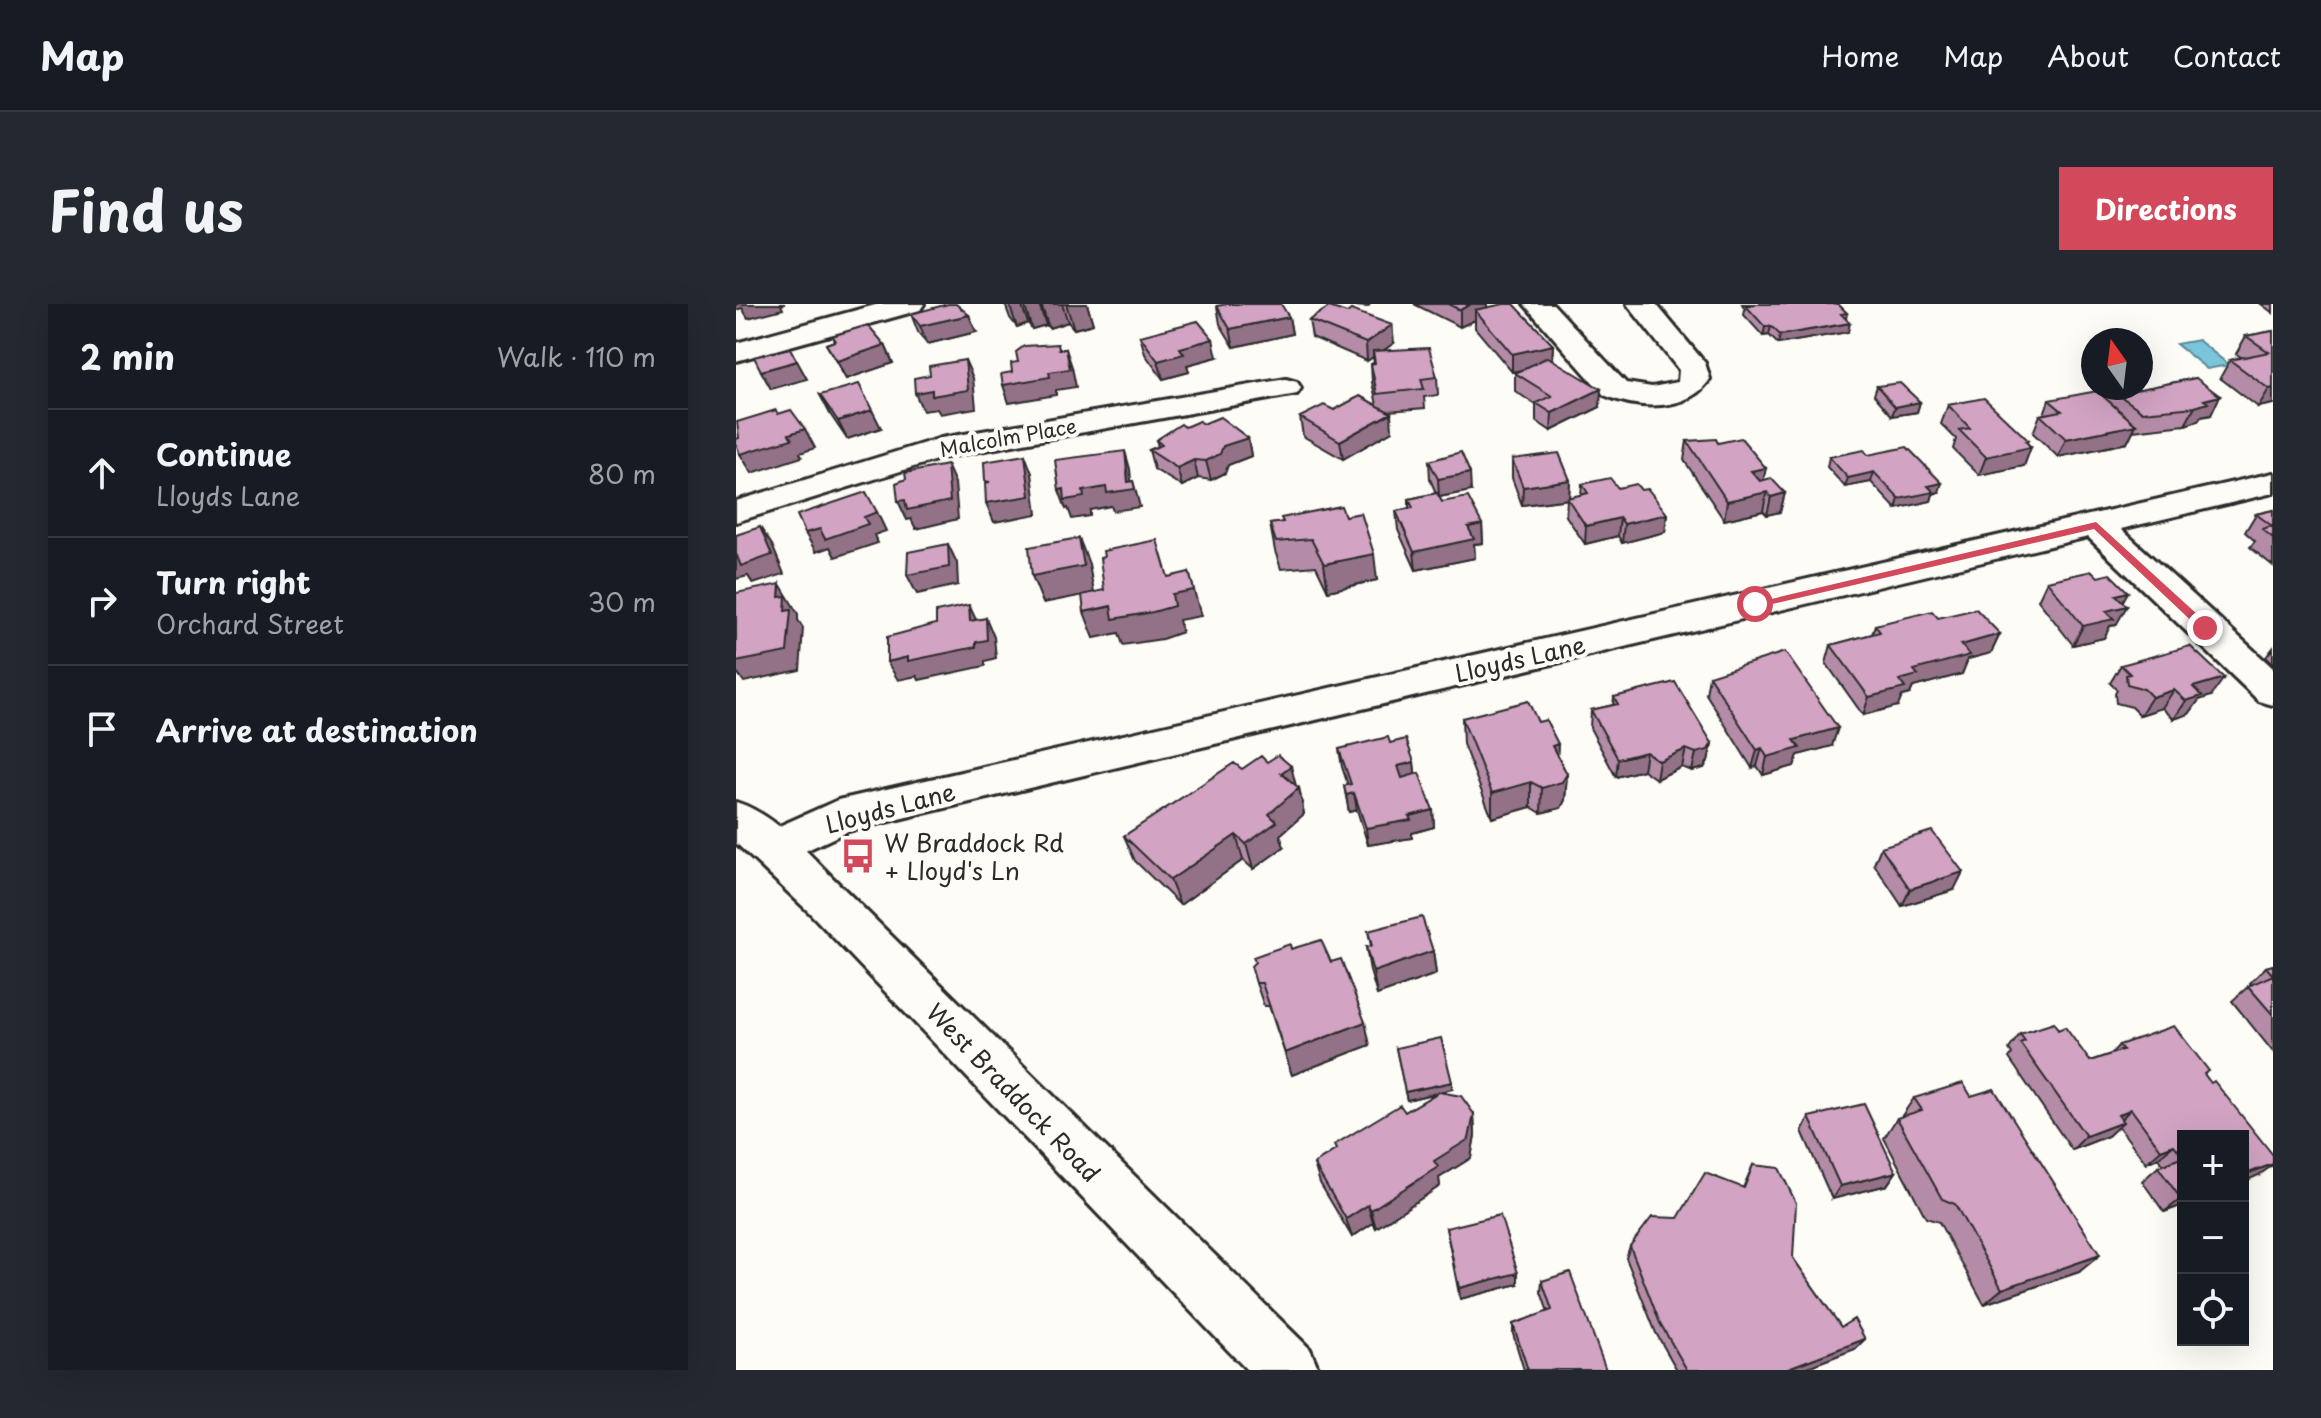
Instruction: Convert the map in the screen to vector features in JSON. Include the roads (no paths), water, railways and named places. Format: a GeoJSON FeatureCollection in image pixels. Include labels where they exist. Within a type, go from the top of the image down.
{"type":"FeatureCollection","features":[{"type":"Feature","properties":{"kind":"street"},"geometry":{"type":"LineString","coordinates":[[736,352],[910,304]]}},
{"type":"Feature","properties":{"kind":"street"},"geometry":{"type":"LineString","coordinates":[[1538,304],[1615,389],[1625,394],[1666,395],[1689,388],[1695,379],[1694,369],[1641,304]]}},
{"type":"Feature","properties":{"kind":"street","name":"Malcolm Place"},"geometry":{"type":"LineString","coordinates":[[736,512],[941,448],[1286,388]]}},
{"type":"Feature","properties":{"kind":"street","name":"Lloyds Lane"},"geometry":{"type":"LineString","coordinates":[[755,834],[2273,483]]}},
{"type":"Feature","properties":{"kind":"street"},"geometry":{"type":"LineString","coordinates":[[2096,525],[2273,691]]}},
{"type":"Feature","properties":{"kind":"street","name":"West Braddock Road"},"geometry":{"type":"LineString","coordinates":[[755,834],[1289,1370]]}},
{"type":"Feature","properties":{"kind":"water"},"geometry":{"type":"Polygon","coordinates":[[[2198,340],[2229,365],[2207,369],[2176,344],[2198,340]]]}},
{"type":"Feature","properties":{"kind":"place","name":"W Braddock Rd + Lloyd's Ln"},"geometry":{"type":"Point","coordinates":[858,856]}}]}
